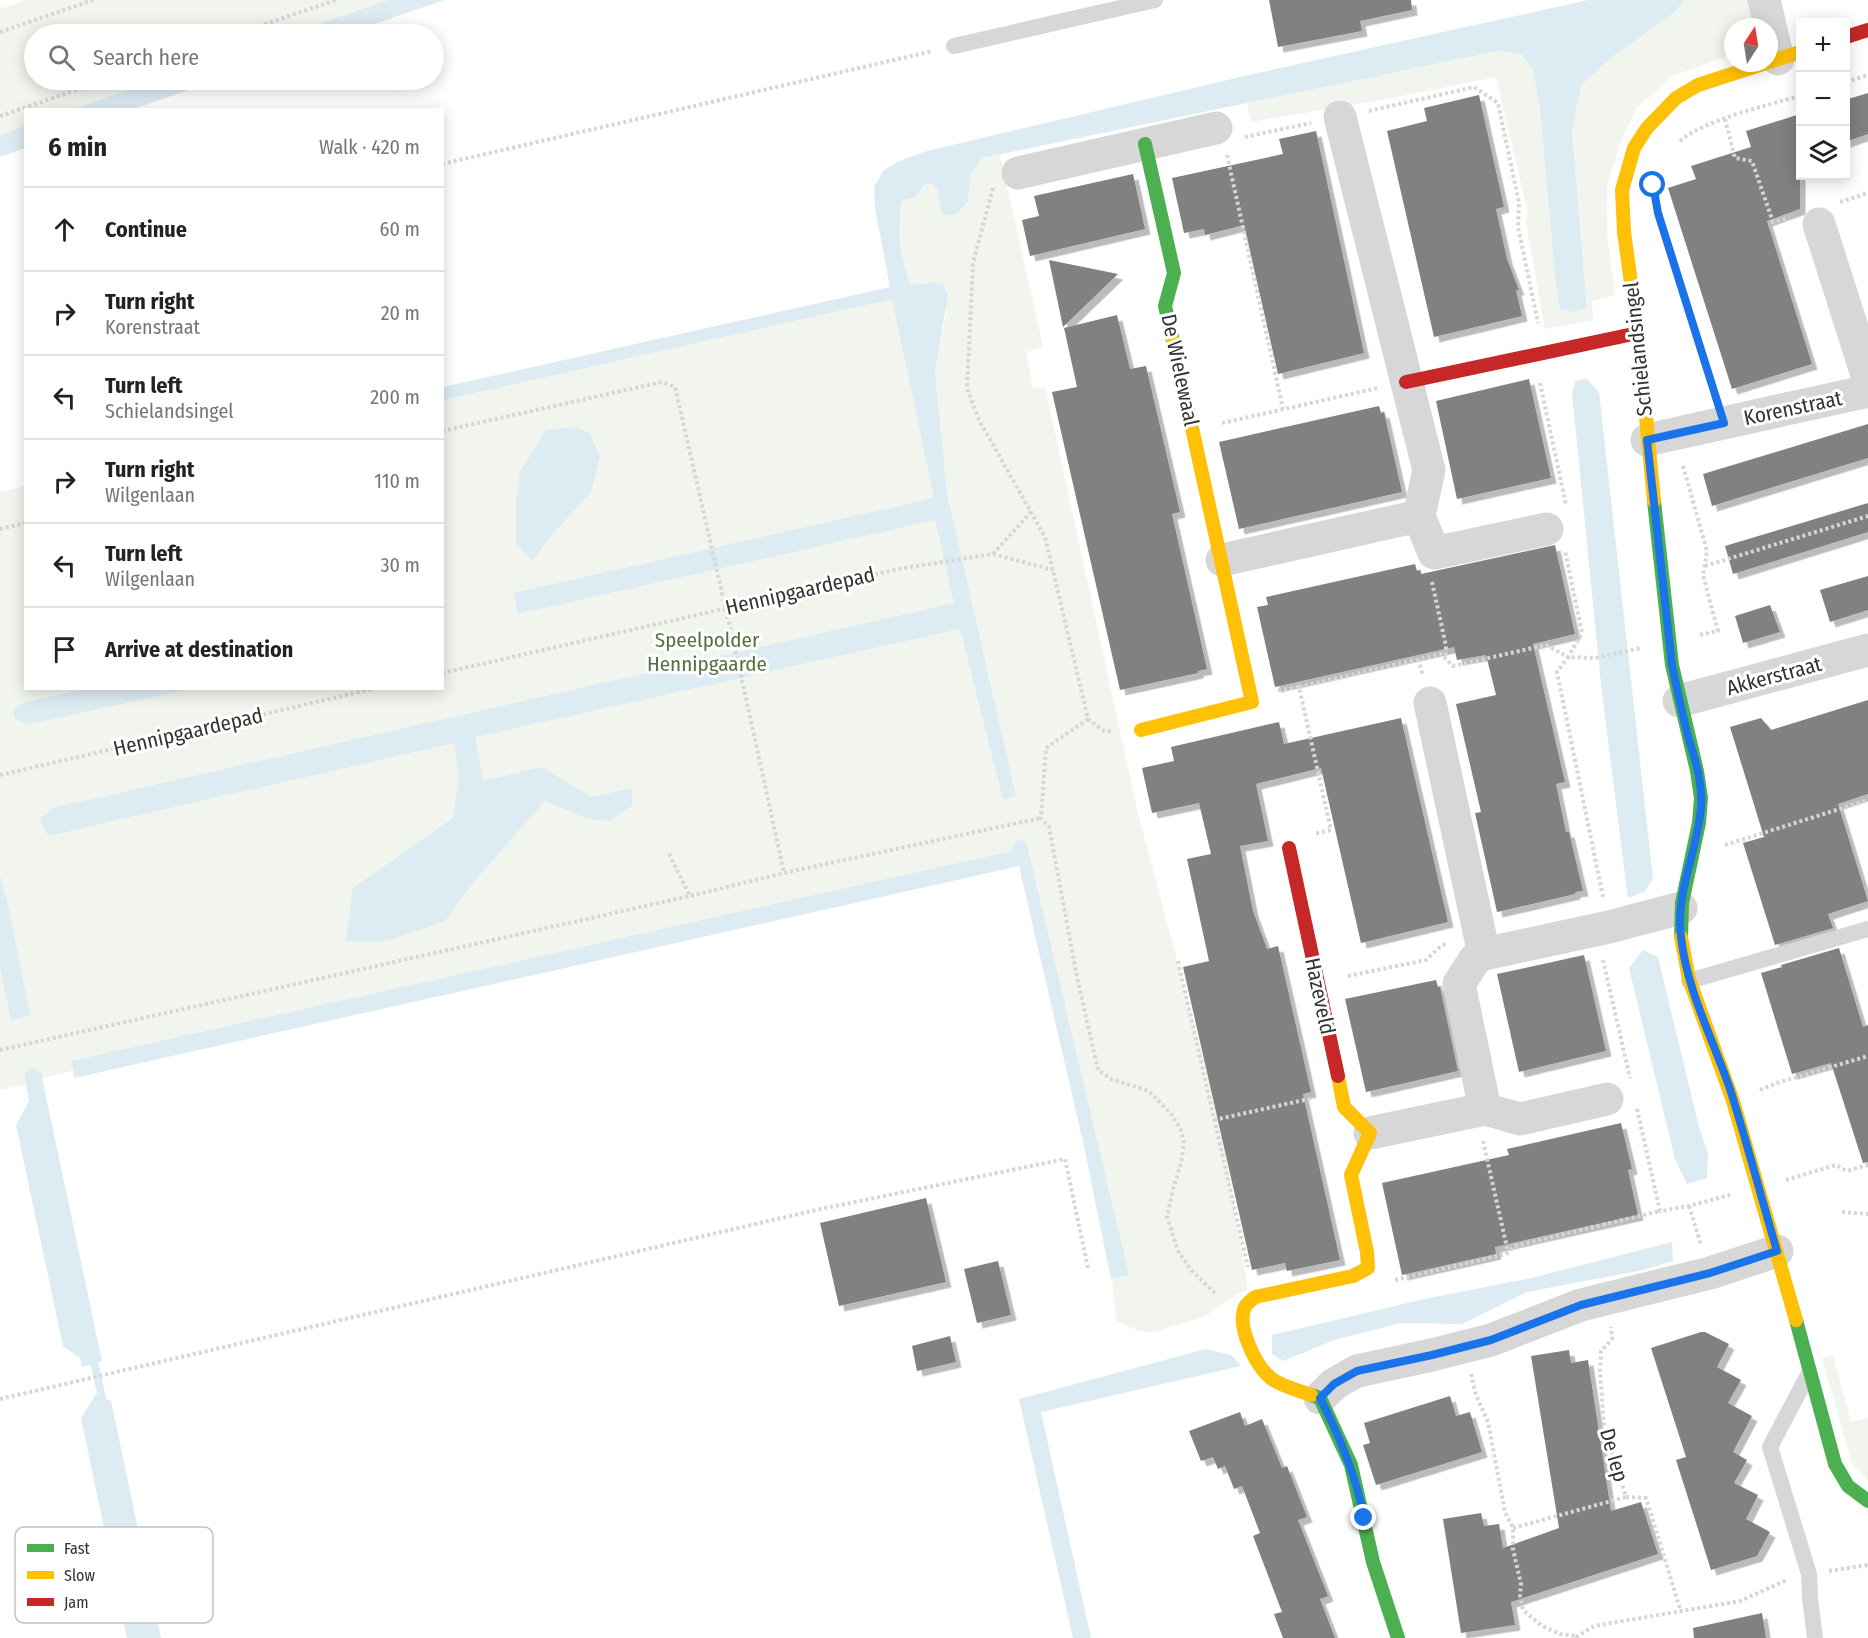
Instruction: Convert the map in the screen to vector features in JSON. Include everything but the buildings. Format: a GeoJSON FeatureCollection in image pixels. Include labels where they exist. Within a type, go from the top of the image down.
{"type":"FeatureCollection","features":[{"type":"Feature","properties":{"kind":"street"},"geometry":{"type":"LineString","coordinates":[[1764,0],[1768,18]]}},
{"type":"Feature","properties":{"kind":"street"},"geometry":{"type":"LineString","coordinates":[[1850,35],[1868,30]]}},
{"type":"Feature","properties":{"kind":"street","name":"Schielandsingel"},"geometry":{"type":"LineString","coordinates":[[1738,72],[1698,85],[1676,98],[1659,114],[1634,148],[1622,190],[1624,232],[1638,333],[1647,440],[1672,665],[1701,785],[1702,806],[1685,879],[1681,908],[1681,936],[1689,981],[1733,1098],[1760,1187],[1835,1464],[1842,1479],[1854,1494],[1868,1501]]}},
{"type":"Feature","properties":{"kind":"street"},"geometry":{"type":"LineString","coordinates":[[1340,117],[1429,470],[1419,516],[1434,554],[1557,517]]}},
{"type":"Feature","properties":{"kind":"street"},"geometry":{"type":"LineString","coordinates":[[1018,173],[1145,144],[1220,132]]}},
{"type":"Feature","properties":{"kind":"street","name":"De Wielewaal"},"geometry":{"type":"LineString","coordinates":[[1145,144],[1174,273],[1165,306],[1251,695]]}},
{"type":"Feature","properties":{"kind":"street","name":"Korenstraat"},"geometry":{"type":"LineString","coordinates":[[1807,220],[1868,378]]}},
{"type":"Feature","properties":{"kind":"street"},"geometry":{"type":"LineString","coordinates":[[1406,382],[1638,333]]}},
{"type":"Feature","properties":{"kind":"street","name":"Korenstraat"},"geometry":{"type":"LineString","coordinates":[[1647,440],[1868,391]]}},
{"type":"Feature","properties":{"kind":"street"},"geometry":{"type":"LineString","coordinates":[[1222,560],[1419,516]]}},
{"type":"Feature","properties":{"kind":"street","name":"Akkerstraat"},"geometry":{"type":"LineString","coordinates":[[1679,701],[1868,650]]}},
{"type":"Feature","properties":{"kind":"street"},"geometry":{"type":"LineString","coordinates":[[1141,730],[1252,702],[1251,695]]}},
{"type":"Feature","properties":{"kind":"street"},"geometry":{"type":"LineString","coordinates":[[1430,703],[1482,946],[1459,984],[1480,1110]]}},
{"type":"Feature","properties":{"kind":"street","name":"Hazeveld"},"geometry":{"type":"LineString","coordinates":[[1288,848],[1344,1107],[1370,1133]]}},
{"type":"Feature","properties":{"kind":"street"},"geometry":{"type":"LineString","coordinates":[[1482,946],[1609,927],[1681,908]]}},
{"type":"Feature","properties":{"kind":"street"},"geometry":{"type":"LineString","coordinates":[[1398,1638],[1367,1537],[1351,1465],[1337,1432],[1320,1398],[1274,1381],[1259,1366],[1244,1323],[1245,1306],[1255,1297],[1353,1276],[1368,1268],[1367,1252],[1351,1175],[1370,1133],[1480,1110],[1520,1119],[1625,1096]]}},
{"type":"Feature","properties":{"kind":"street"},"geometry":{"type":"LineString","coordinates":[[1320,1398],[1334,1384],[1357,1371],[1464,1348],[1491,1340],[1581,1305],[1710,1273],[1777,1251]]}},
{"type":"Feature","properties":{"kind":"lane"},"geometry":{"type":"LineString","coordinates":[[954,46],[1155,0]]}},
{"type":"Feature","properties":{"kind":"lane"},"geometry":{"type":"LineString","coordinates":[[1689,981],[1868,929]]}},
{"type":"Feature","properties":{"kind":"lane"},"geometry":{"type":"LineString","coordinates":[[1810,1372],[1770,1447],[1809,1574],[1815,1638]]}},
{"type":"Feature","properties":{"kind":"path"},"geometry":{"type":"LineString","coordinates":[[0,32],[93,0]]}},
{"type":"Feature","properties":{"kind":"path"},"geometry":{"type":"LineString","coordinates":[[265,24],[336,0]]}},
{"type":"Feature","properties":{"kind":"path"},"geometry":{"type":"LineString","coordinates":[[444,164],[954,46]]}},
{"type":"Feature","properties":{"kind":"path"},"geometry":{"type":"LineString","coordinates":[[1850,80],[1868,75]]}},
{"type":"Feature","properties":{"kind":"path"},"geometry":{"type":"LineString","coordinates":[[1220,132],[1232,140],[1474,87],[1497,103],[1519,203],[1518,227],[1543,353],[1537,369],[1557,517],[1582,633],[1557,672],[1609,927],[1599,940],[1625,1096],[1660,1210]]}},
{"type":"Feature","properties":{"kind":"path"},"geometry":{"type":"LineString","coordinates":[[0,116],[77,90]]}},
{"type":"Feature","properties":{"kind":"path"},"geometry":{"type":"LineString","coordinates":[[1676,145],[1685,137],[1725,119],[1796,97]]}},
{"type":"Feature","properties":{"kind":"path"},"geometry":{"type":"LineString","coordinates":[[1725,119],[1735,158],[1752,161],[1773,222],[1807,220]]}},
{"type":"Feature","properties":{"kind":"path"},"geometry":{"type":"LineString","coordinates":[[1220,132],[1283,409]]}},
{"type":"Feature","properties":{"kind":"path"},"geometry":{"type":"LineString","coordinates":[[1018,173],[1006,176],[993,187],[973,263],[968,388],[979,420],[1045,537],[1088,719],[1104,731],[1141,730]]}},
{"type":"Feature","properties":{"kind":"path"},"geometry":{"type":"LineString","coordinates":[[1653,190],[1658,213],[1724,423]]}},
{"type":"Feature","properties":{"kind":"path"},"geometry":{"type":"LineString","coordinates":[[444,431],[662,382],[675,387],[784,873]]}},
{"type":"Feature","properties":{"kind":"path"},"geometry":{"type":"LineString","coordinates":[[1192,430],[1406,382]]}},
{"type":"Feature","properties":{"kind":"path"},"geometry":{"type":"LineString","coordinates":[[993,554],[1032,511]]}},
{"type":"Feature","properties":{"kind":"path"},"geometry":{"type":"LineString","coordinates":[[1705,566],[1868,516]]}},
{"type":"Feature","properties":{"kind":"path"},"geometry":{"type":"LineString","coordinates":[[0,529],[24,523]]}},
{"type":"Feature","properties":{"kind":"path","name":"Hennipgaardepad"},"geometry":{"type":"LineString","coordinates":[[444,673],[899,569],[993,554],[1053,570]]}},
{"type":"Feature","properties":{"kind":"path"},"geometry":{"type":"LineString","coordinates":[[1434,554],[1428,563],[1446,646],[1446,658]]}},
{"type":"Feature","properties":{"kind":"path"},"geometry":{"type":"LineString","coordinates":[[1251,695],[1299,687],[1441,654],[1453,666],[1546,645],[1568,657],[1595,658],[1631,650]]}},
{"type":"Feature","properties":{"kind":"path"},"geometry":{"type":"LineString","coordinates":[[1288,848],[1298,837],[1331,830],[1299,687]]}},
{"type":"Feature","properties":{"kind":"path","name":"Hennipgaardepad"},"geometry":{"type":"LineString","coordinates":[[0,775],[368,690]]}},
{"type":"Feature","properties":{"kind":"path"},"geometry":{"type":"LineString","coordinates":[[1088,719],[1046,748],[1041,818],[1049,827],[1077,976],[1098,1070],[1111,1079],[1149,1091],[1172,1115],[1181,1130],[1184,1144],[1181,1163],[1167,1217],[1178,1251],[1191,1269],[1244,1323]]}},
{"type":"Feature","properties":{"kind":"path"},"geometry":{"type":"LineString","coordinates":[[1695,840],[1721,846],[1868,800]]}},
{"type":"Feature","properties":{"kind":"path"},"geometry":{"type":"LineString","coordinates":[[0,1050],[784,873],[1041,818]]}},
{"type":"Feature","properties":{"kind":"path"},"geometry":{"type":"LineString","coordinates":[[669,854],[690,896]]}},
{"type":"Feature","properties":{"kind":"path"},"geometry":{"type":"LineString","coordinates":[[1318,982],[1426,960],[1442,945],[1482,946]]}},
{"type":"Feature","properties":{"kind":"path"},"geometry":{"type":"LineString","coordinates":[[1178,961],[1255,1297]]}},
{"type":"Feature","properties":{"kind":"path"},"geometry":{"type":"LineString","coordinates":[[1733,1098],[1868,1056]]}},
{"type":"Feature","properties":{"kind":"path"},"geometry":{"type":"LineString","coordinates":[[1214,1119],[1341,1091]]}},
{"type":"Feature","properties":{"kind":"path"},"geometry":{"type":"LineString","coordinates":[[1480,1110],[1508,1252]]}},
{"type":"Feature","properties":{"kind":"path"},"geometry":{"type":"LineString","coordinates":[[0,1399],[816,1210],[1065,1160],[1088,1268]]}},
{"type":"Feature","properties":{"kind":"path"},"geometry":{"type":"LineString","coordinates":[[1362,1271],[1382,1283],[1506,1254],[1515,1246],[1660,1210],[1689,1206],[1836,1165],[1847,1171],[1868,1165]]}},
{"type":"Feature","properties":{"kind":"path"},"geometry":{"type":"LineString","coordinates":[[1689,1206],[1710,1273]]}},
{"type":"Feature","properties":{"kind":"path"},"geometry":{"type":"LineString","coordinates":[[1842,1212],[1868,1214]]}},
{"type":"Feature","properties":{"kind":"path","name":"De Iep"},"geometry":{"type":"LineString","coordinates":[[1513,1528],[1626,1497],[1604,1426],[1600,1371],[1601,1351],[1612,1339],[1608,1300]]}},
{"type":"Feature","properties":{"kind":"path"},"geometry":{"type":"LineString","coordinates":[[1464,1348],[1476,1395],[1488,1422],[1505,1512],[1513,1528],[1513,1549],[1521,1584],[1520,1596],[1523,1610],[1542,1626],[1576,1638],[1594,1626],[1740,1600],[1809,1574],[1868,1565]]}},
{"type":"Feature","properties":{"kind":"path"},"geometry":{"type":"LineString","coordinates":[[1626,1497],[1646,1498],[1681,1611]]}},
{"type":"Feature","properties":{"kind":"green space"},"geometry":{"type":"Polygon","coordinates":[[[27,0],[388,0],[318,24],[24,24],[24,90],[129,90],[76,108],[24,108],[24,126],[0,135],[0,9],[27,0]]]}},
{"type":"Feature","properties":{"kind":"green space"},"geometry":{"type":"Polygon","coordinates":[[[1684,0],[1753,0],[1754,18],[1724,18],[1724,57],[1673,76],[1637,107],[1620,143],[1607,186],[1607,233],[1615,295],[1592,301],[1593,320],[1545,329],[1526,223],[1528,213],[1496,77],[1382,100],[1251,122],[1247,103],[1498,51],[1521,54],[1533,69],[1540,111],[1555,275],[1587,307],[1572,131],[1581,85],[1612,57],[1675,12],[1684,0]]]}},
{"type":"Feature","properties":{"kind":"green space","name":"Speelpolder Hennipgaarde"},"geometry":{"type":"Polygon","coordinates":[[[1000,155],[1043,347],[1026,352],[1033,389],[1045,387],[1138,814],[1221,1125],[1248,1289],[1235,1295],[1206,1316],[1154,1332],[1139,1331],[1116,1321],[1112,1278],[1023,859],[72,1069],[72,1071],[42,1078],[41,1076],[25,1079],[26,1084],[0,1090],[0,492],[24,486],[24,690],[444,690],[444,392],[898,290],[1016,796],[947,493],[935,373],[946,315],[943,284],[910,285],[903,268],[900,219],[901,200],[916,197],[924,185],[932,183],[937,188],[942,215],[968,201],[971,174],[982,158],[1000,155]]]}},
{"type":"Feature","properties":{"kind":"green space"},"geometry":{"type":"Polygon","coordinates":[[[1833,1355],[1851,1422],[1868,1418],[1868,1481],[1852,1464],[1822,1358],[1833,1355]]]}},
{"type":"Feature","properties":{"kind":"shaded area"},"geometry":{"type":"Polygon","coordinates":[[[388,0],[444,0],[375,24],[318,24],[388,0]]]}},
{"type":"Feature","properties":{"kind":"shaded area"},"geometry":{"type":"Polygon","coordinates":[[[1588,0],[1684,0],[1675,12],[1612,57],[1581,85],[1572,131],[1587,308],[1573,312],[1560,309],[1540,111],[1533,70],[1521,54],[1498,51],[982,158],[971,174],[968,201],[956,215],[942,215],[937,188],[932,184],[924,185],[916,197],[901,201],[901,243],[910,284],[943,284],[948,295],[935,373],[947,493],[1016,796],[1003,799],[960,629],[475,737],[483,781],[542,767],[591,797],[632,788],[632,806],[609,821],[588,819],[545,801],[476,879],[445,921],[387,941],[346,941],[353,888],[453,818],[459,777],[454,743],[48,836],[40,819],[53,808],[954,603],[935,520],[517,614],[514,593],[934,497],[892,299],[444,400],[444,387],[890,287],[875,209],[874,187],[883,171],[899,161],[927,151],[1240,77],[1588,0]]]}},
{"type":"Feature","properties":{"kind":"shaded area"},"geometry":{"type":"Polygon","coordinates":[[[129,90],[189,90],[136,108],[76,108],[129,90]]]}},
{"type":"Feature","properties":{"kind":"shaded area"},"geometry":{"type":"Polygon","coordinates":[[[24,126],[24,148],[0,157],[0,135],[24,126]]]}},
{"type":"Feature","properties":{"kind":"shaded area"},"geometry":{"type":"Polygon","coordinates":[[[1585,379],[1599,392],[1653,879],[1645,891],[1628,898],[1602,694],[1572,393],[1575,381],[1585,379]]]}},
{"type":"Feature","properties":{"kind":"shaded area"},"geometry":{"type":"Polygon","coordinates":[[[575,427],[590,433],[600,456],[591,492],[547,540],[533,561],[516,544],[516,503],[520,472],[546,430],[575,427]]]}},
{"type":"Feature","properties":{"kind":"shaded area"},"geometry":{"type":"Polygon","coordinates":[[[79,690],[185,690],[29,724],[15,719],[13,710],[23,703],[79,690]]]}},
{"type":"Feature","properties":{"kind":"shaded area"},"geometry":{"type":"Polygon","coordinates":[[[1016,840],[1026,841],[1129,1275],[1111,1279],[1084,1146],[1019,866],[74,1078],[71,1061],[1012,851],[1016,840]]]}},
{"type":"Feature","properties":{"kind":"shaded area"},"geometry":{"type":"Polygon","coordinates":[[[0,875],[30,1015],[11,1020],[0,967],[0,875]]]}},
{"type":"Feature","properties":{"kind":"shaded area"},"geometry":{"type":"Polygon","coordinates":[[[1643,950],[1658,957],[1699,1127],[1708,1154],[1707,1178],[1687,1184],[1675,1159],[1629,968],[1643,950]]]}},
{"type":"Feature","properties":{"kind":"shaded area"},"geometry":{"type":"Polygon","coordinates":[[[32,1068],[41,1073],[102,1361],[82,1367],[80,1358],[63,1346],[16,1125],[29,1101],[24,1073],[32,1068]]]}},
{"type":"Feature","properties":{"kind":"shaded area"},"geometry":{"type":"Polygon","coordinates":[[[1672,1242],[1673,1261],[1643,1270],[1527,1292],[1462,1324],[1401,1323],[1334,1340],[1283,1361],[1272,1354],[1272,1335],[1420,1300],[1531,1278],[1672,1242]]]}},
{"type":"Feature","properties":{"kind":"shaded area"},"geometry":{"type":"Polygon","coordinates":[[[1206,1349],[1231,1355],[1241,1366],[1041,1412],[1091,1638],[1073,1638],[1019,1399],[1206,1349]]]}},
{"type":"Feature","properties":{"kind":"shaded area"},"geometry":{"type":"Polygon","coordinates":[[[96,1394],[111,1401],[138,1527],[104,1527],[81,1418],[96,1394]]]}},
{"type":"Feature","properties":{"kind":"shaded area"},"geometry":{"type":"Polygon","coordinates":[[[124,1623],[158,1623],[161,1638],[127,1638],[124,1623]]]}},
{"type":"Feature","properties":{"kind":"waterway"},"geometry":{"type":"LineString","coordinates":[[92,1352],[104,1407]]}},
{"type":"Feature","properties":{"kind":"traffic: fast"},"geometry":{"type":"LineString","coordinates":[[1145,144],[1174,273],[1165,306],[1173,341]]}},
{"type":"Feature","properties":{"kind":"traffic: fast"},"geometry":{"type":"LineString","coordinates":[[1654,501],[1672,665],[1697,771],[1701,798],[1699,823],[1682,903],[1681,937]]}},
{"type":"Feature","properties":{"kind":"traffic: fast"},"geometry":{"type":"LineString","coordinates":[[1796,1320],[1835,1464],[1848,1486],[1868,1501]]}},
{"type":"Feature","properties":{"kind":"traffic: fast"},"geometry":{"type":"LineString","coordinates":[[1311,1395],[1320,1398],[1351,1465],[1373,1562],[1398,1638]]}},
{"type":"Feature","properties":{"kind":"traffic: slow"},"geometry":{"type":"LineString","coordinates":[[1778,59],[1796,53]]}},
{"type":"Feature","properties":{"kind":"traffic: slow"},"geometry":{"type":"LineString","coordinates":[[1654,501],[1638,333],[1624,232],[1622,190],[1634,148],[1647,128],[1676,98],[1698,85],[1738,72]]}},
{"type":"Feature","properties":{"kind":"traffic: slow"},"geometry":{"type":"LineString","coordinates":[[1141,730],[1252,702],[1173,341]]}},
{"type":"Feature","properties":{"kind":"traffic: slow"},"geometry":{"type":"LineString","coordinates":[[1681,937],[1689,979],[1733,1101],[1796,1320]]}},
{"type":"Feature","properties":{"kind":"traffic: slow"},"geometry":{"type":"LineString","coordinates":[[1311,1395],[1281,1384],[1266,1373],[1249,1346],[1243,1325],[1243,1315],[1246,1306],[1255,1297],[1353,1276],[1368,1268],[1367,1252],[1351,1175],[1370,1133],[1344,1107],[1338,1076]]}},
{"type":"Feature","properties":{"kind":"traffic: jam"},"geometry":{"type":"LineString","coordinates":[[1850,36],[1868,30]]}},
{"type":"Feature","properties":{"kind":"traffic: jam"},"geometry":{"type":"LineString","coordinates":[[1406,382],[1638,333]]}},
{"type":"Feature","properties":{"kind":"traffic: jam"},"geometry":{"type":"LineString","coordinates":[[1289,848],[1338,1076]]}},
{"type":"Feature","properties":{"kind":"route"},"geometry":{"type":"LineString","coordinates":[[1364,1518],[1351,1465],[1320,1398],[1341,1379],[1357,1371],[1464,1348],[1491,1340],[1581,1305],[1710,1273],[1777,1251],[1729,1087],[1689,981],[1681,936],[1681,908],[1685,879],[1702,806],[1701,785],[1672,665],[1647,440],[1724,423],[1658,213],[1653,185]]}}]}
